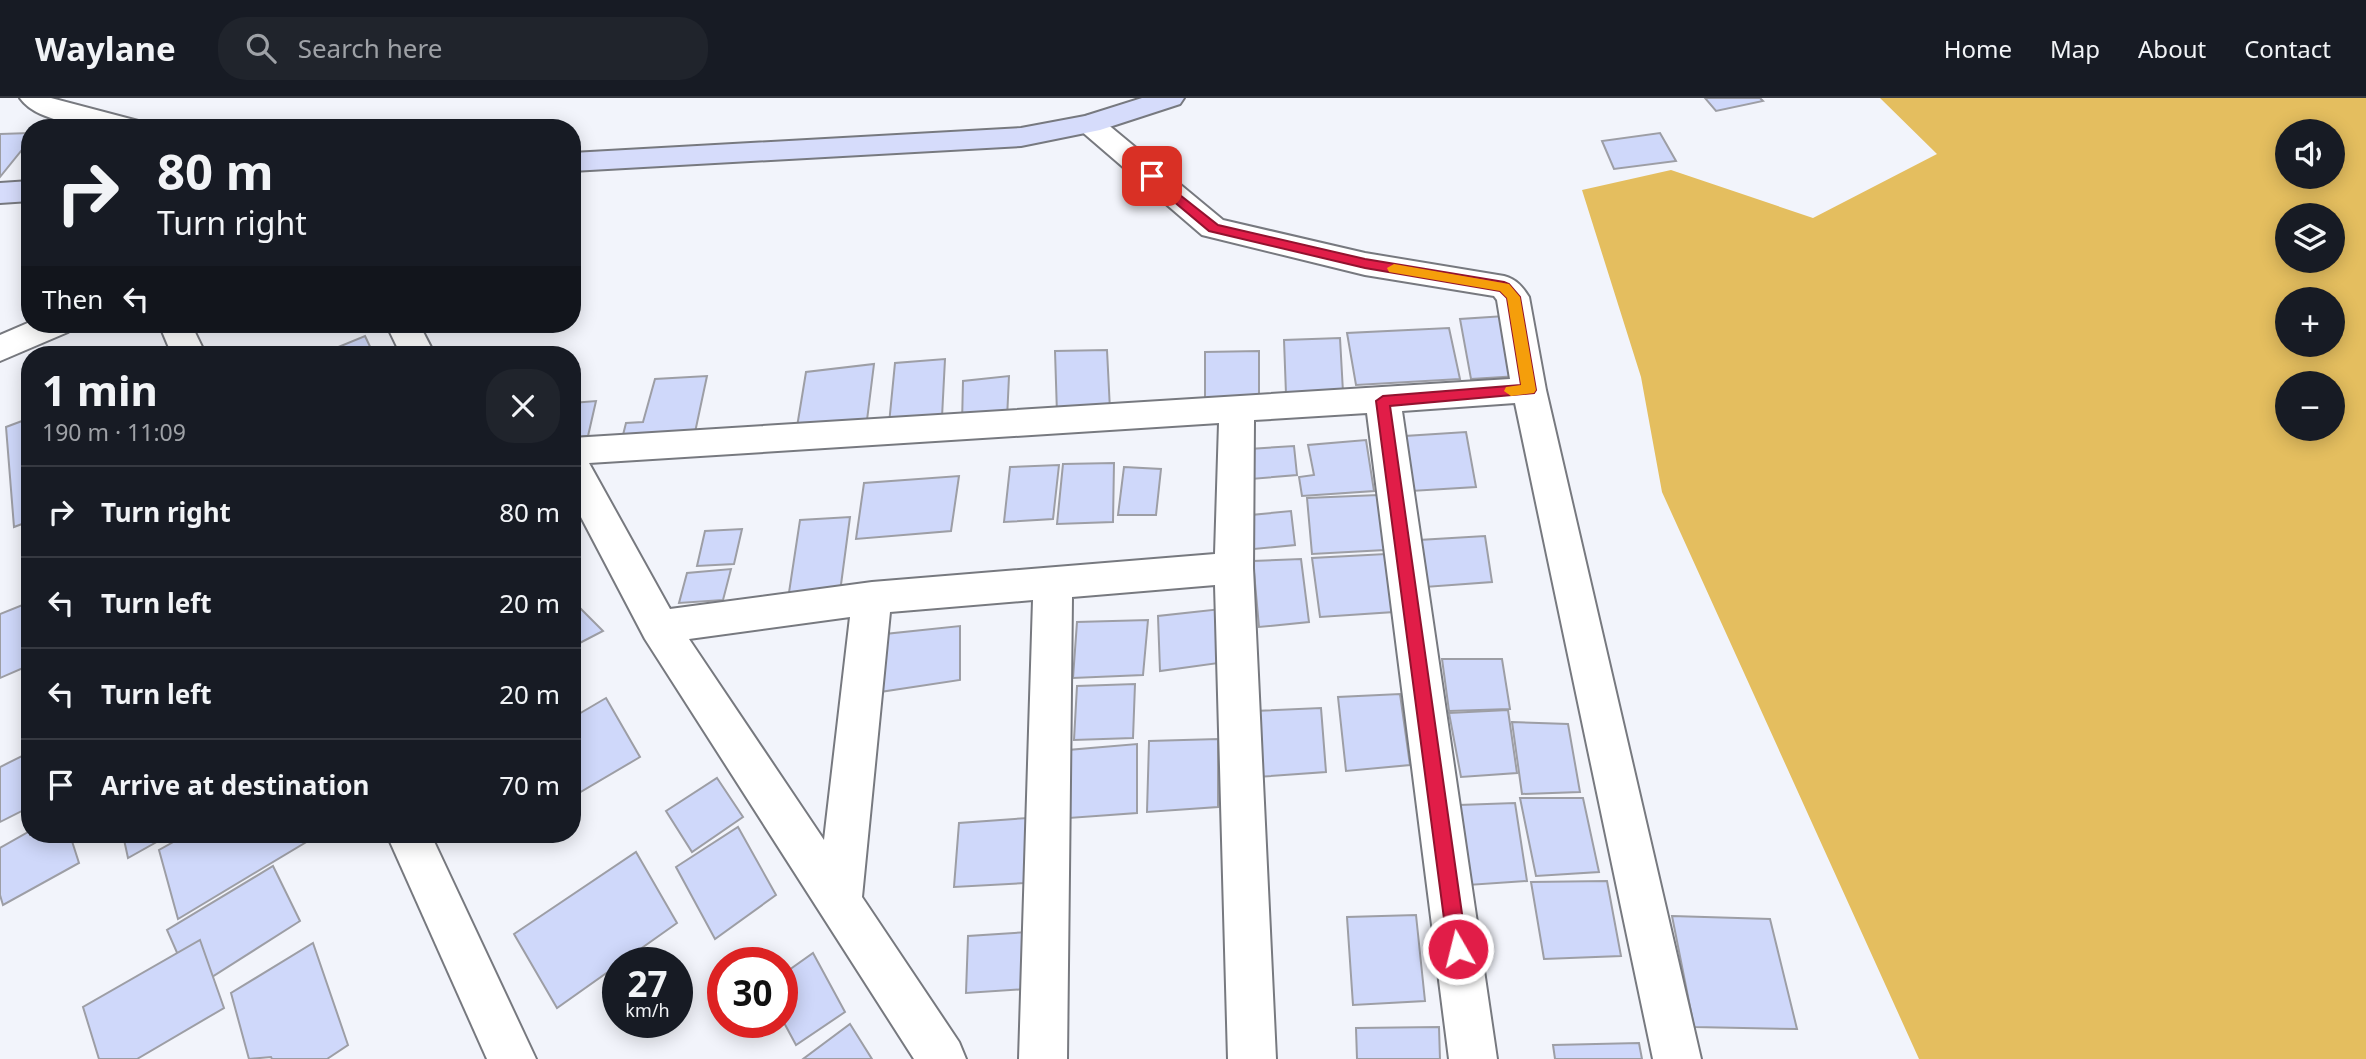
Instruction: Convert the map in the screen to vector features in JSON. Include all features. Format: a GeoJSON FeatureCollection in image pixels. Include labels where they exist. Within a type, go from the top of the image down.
{"type":"FeatureCollection","features":[{"type":"Feature","properties":{"kind":"street"},"geometry":{"type":"LineString","coordinates":[[34,98],[43,106],[96,119]]}},
{"type":"Feature","properties":{"kind":"street"},"geometry":{"type":"LineString","coordinates":[[581,161],[1021,137],[1090,124],[1170,98]]}},
{"type":"Feature","properties":{"kind":"street"},"geometry":{"type":"LineString","coordinates":[[1090,124],[1213,228],[1365,264],[1504,287],[1513,297],[1529,390],[1677,1059]]}},
{"type":"Feature","properties":{"kind":"street"},"geometry":{"type":"LineString","coordinates":[[0,192],[21,191]]}},
{"type":"Feature","properties":{"kind":"street"},"geometry":{"type":"LineString","coordinates":[[0,349],[36,333]]}},
{"type":"Feature","properties":{"kind":"street"},"geometry":{"type":"LineString","coordinates":[[581,450],[1529,390]]}},
{"type":"Feature","properties":{"kind":"street"},"geometry":{"type":"LineString","coordinates":[[1383,401],[1473,1059]]}},
{"type":"Feature","properties":{"kind":"street"},"geometry":{"type":"LineString","coordinates":[[1237,410],[1234,568],[1252,1059]]}},
{"type":"Feature","properties":{"kind":"street"},"geometry":{"type":"LineString","coordinates":[[581,482],[659,627],[942,1059]]}},
{"type":"Feature","properties":{"kind":"street"},"geometry":{"type":"LineString","coordinates":[[659,627],[872,598],[1234,568]]}},
{"type":"Feature","properties":{"kind":"street"},"geometry":{"type":"LineString","coordinates":[[1043,1059],[1054,582]]}},
{"type":"Feature","properties":{"kind":"street"},"geometry":{"type":"LineString","coordinates":[[839,901],[872,598]]}},
{"type":"Feature","properties":{"kind":"street"},"geometry":{"type":"LineString","coordinates":[[413,843],[512,1059]]}},
{"type":"Feature","properties":{"kind":"shaded area"},"geometry":{"type":"Polygon","coordinates":[[[1880,98],[2366,98],[2366,1059],[1919,1059],[1662,492],[1641,377],[1582,190],[1671,170],[1813,218],[1937,154],[1880,98]]]}},
{"type":"Feature","properties":{"kind":"building"},"geometry":{"type":"Polygon","coordinates":[[[1705,98],[1760,98],[1763,101],[1716,111],[1705,98]]]}},
{"type":"Feature","properties":{"kind":"building"},"geometry":{"type":"Polygon","coordinates":[[[21,133],[21,151],[0,177],[0,134],[21,133]]]}},
{"type":"Feature","properties":{"kind":"building"},"geometry":{"type":"Polygon","coordinates":[[[1660,133],[1676,161],[1614,169],[1602,141],[1660,133]]]}},
{"type":"Feature","properties":{"kind":"building"},"geometry":{"type":"Polygon","coordinates":[[[1505,316],[1519,376],[1471,379],[1460,319],[1505,316]]]}},
{"type":"Feature","properties":{"kind":"building"},"geometry":{"type":"Polygon","coordinates":[[[1449,328],[1460,379],[1356,385],[1347,333],[1449,328]]]}},
{"type":"Feature","properties":{"kind":"building"},"geometry":{"type":"Polygon","coordinates":[[[365,336],[370,346],[341,346],[365,336]]]}},
{"type":"Feature","properties":{"kind":"building"},"geometry":{"type":"Polygon","coordinates":[[[1340,338],[1343,392],[1286,394],[1284,340],[1340,338]]]}},
{"type":"Feature","properties":{"kind":"building"},"geometry":{"type":"Polygon","coordinates":[[[1107,350],[1110,410],[1057,414],[1055,351],[1107,350]]]}},
{"type":"Feature","properties":{"kind":"building"},"geometry":{"type":"Polygon","coordinates":[[[1259,351],[1259,403],[1205,404],[1205,352],[1259,351]]]}},
{"type":"Feature","properties":{"kind":"building"},"geometry":{"type":"Polygon","coordinates":[[[945,359],[942,417],[889,424],[895,363],[945,359]]]}},
{"type":"Feature","properties":{"kind":"building"},"geometry":{"type":"Polygon","coordinates":[[[874,364],[867,420],[797,427],[806,372],[874,364]]]}},
{"type":"Feature","properties":{"kind":"building"},"geometry":{"type":"Polygon","coordinates":[[[707,376],[694,437],[621,443],[626,423],[643,422],[655,379],[707,376]]]}},
{"type":"Feature","properties":{"kind":"building"},"geometry":{"type":"Polygon","coordinates":[[[1009,376],[1007,419],[962,424],[963,381],[1009,376]]]}},
{"type":"Feature","properties":{"kind":"building"},"geometry":{"type":"Polygon","coordinates":[[[596,401],[588,436],[581,437],[581,402],[596,401]]]}},
{"type":"Feature","properties":{"kind":"building"},"geometry":{"type":"Polygon","coordinates":[[[21,421],[21,524],[14,527],[6,427],[21,421]]]}},
{"type":"Feature","properties":{"kind":"building"},"geometry":{"type":"Polygon","coordinates":[[[1466,432],[1476,487],[1411,491],[1405,436],[1466,432]]]}},
{"type":"Feature","properties":{"kind":"building"},"geometry":{"type":"Polygon","coordinates":[[[1366,440],[1374,491],[1302,496],[1299,477],[1314,475],[1308,445],[1366,440]]]}},
{"type":"Feature","properties":{"kind":"building"},"geometry":{"type":"Polygon","coordinates":[[[1294,446],[1297,475],[1251,479],[1249,449],[1294,446]]]}},
{"type":"Feature","properties":{"kind":"building"},"geometry":{"type":"Polygon","coordinates":[[[1114,463],[1113,522],[1057,524],[1063,464],[1114,463]]]}},
{"type":"Feature","properties":{"kind":"building"},"geometry":{"type":"Polygon","coordinates":[[[1059,465],[1053,519],[1004,522],[1010,467],[1059,465]]]}},
{"type":"Feature","properties":{"kind":"building"},"geometry":{"type":"Polygon","coordinates":[[[1124,467],[1161,469],[1156,515],[1118,515],[1124,467]]]}},
{"type":"Feature","properties":{"kind":"building"},"geometry":{"type":"Polygon","coordinates":[[[959,476],[951,531],[856,539],[864,483],[959,476]]]}},
{"type":"Feature","properties":{"kind":"building"},"geometry":{"type":"Polygon","coordinates":[[[1378,495],[1385,550],[1312,554],[1307,498],[1378,495]]]}},
{"type":"Feature","properties":{"kind":"building"},"geometry":{"type":"Polygon","coordinates":[[[1291,511],[1295,545],[1254,549],[1251,515],[1291,511]]]}},
{"type":"Feature","properties":{"kind":"building"},"geometry":{"type":"Polygon","coordinates":[[[850,517],[840,592],[788,599],[800,520],[850,517]]]}},
{"type":"Feature","properties":{"kind":"building"},"geometry":{"type":"Polygon","coordinates":[[[742,529],[734,564],[697,566],[705,531],[742,529]]]}},
{"type":"Feature","properties":{"kind":"building"},"geometry":{"type":"Polygon","coordinates":[[[1485,536],[1492,582],[1425,587],[1419,540],[1485,536]]]}},
{"type":"Feature","properties":{"kind":"building"},"geometry":{"type":"Polygon","coordinates":[[[1386,554],[1394,612],[1320,617],[1312,558],[1386,554]]]}},
{"type":"Feature","properties":{"kind":"building"},"geometry":{"type":"Polygon","coordinates":[[[1301,559],[1309,622],[1259,627],[1253,561],[1301,559]]]}},
{"type":"Feature","properties":{"kind":"building"},"geometry":{"type":"Polygon","coordinates":[[[731,569],[723,600],[679,603],[687,573],[731,569]]]}},
{"type":"Feature","properties":{"kind":"building"},"geometry":{"type":"Polygon","coordinates":[[[21,606],[21,669],[0,678],[0,614],[21,606]]]}},
{"type":"Feature","properties":{"kind":"building"},"geometry":{"type":"Polygon","coordinates":[[[581,609],[603,631],[581,642],[581,609]]]}},
{"type":"Feature","properties":{"kind":"building"},"geometry":{"type":"Polygon","coordinates":[[[1221,609],[1226,662],[1160,671],[1158,616],[1221,609]]]}},
{"type":"Feature","properties":{"kind":"building"},"geometry":{"type":"Polygon","coordinates":[[[1148,620],[1143,675],[1073,678],[1077,622],[1148,620]]]}},
{"type":"Feature","properties":{"kind":"building"},"geometry":{"type":"Polygon","coordinates":[[[960,626],[960,680],[880,692],[885,634],[960,626]]]}},
{"type":"Feature","properties":{"kind":"building"},"geometry":{"type":"Polygon","coordinates":[[[1442,659],[1502,659],[1510,709],[1449,711],[1442,659]]]}},
{"type":"Feature","properties":{"kind":"building"},"geometry":{"type":"Polygon","coordinates":[[[1135,684],[1133,738],[1074,740],[1077,686],[1135,684]]]}},
{"type":"Feature","properties":{"kind":"building"},"geometry":{"type":"Polygon","coordinates":[[[1400,694],[1410,765],[1346,771],[1338,697],[1400,694]]]}},
{"type":"Feature","properties":{"kind":"building"},"geometry":{"type":"Polygon","coordinates":[[[606,698],[640,757],[581,792],[581,713],[606,698]]]}},
{"type":"Feature","properties":{"kind":"building"},"geometry":{"type":"Polygon","coordinates":[[[1321,708],[1326,772],[1257,777],[1254,711],[1321,708]]]}},
{"type":"Feature","properties":{"kind":"building"},"geometry":{"type":"Polygon","coordinates":[[[1508,710],[1517,773],[1461,777],[1449,713],[1508,710]]]}},
{"type":"Feature","properties":{"kind":"building"},"geometry":{"type":"Polygon","coordinates":[[[1512,722],[1568,724],[1580,792],[1522,794],[1512,722]]]}},
{"type":"Feature","properties":{"kind":"building"},"geometry":{"type":"Polygon","coordinates":[[[1218,739],[1218,807],[1147,812],[1149,741],[1218,739]]]}},
{"type":"Feature","properties":{"kind":"building"},"geometry":{"type":"Polygon","coordinates":[[[1137,744],[1137,813],[1069,818],[1068,750],[1137,744]]]}},
{"type":"Feature","properties":{"kind":"building"},"geometry":{"type":"Polygon","coordinates":[[[21,756],[21,812],[0,822],[0,767],[21,756]]]}},
{"type":"Feature","properties":{"kind":"building"},"geometry":{"type":"Polygon","coordinates":[[[717,778],[743,817],[692,852],[666,811],[717,778]]]}},
{"type":"Feature","properties":{"kind":"building"},"geometry":{"type":"Polygon","coordinates":[[[1520,798],[1583,798],[1599,872],[1536,876],[1520,798]]]}},
{"type":"Feature","properties":{"kind":"building"},"geometry":{"type":"Polygon","coordinates":[[[1515,803],[1527,881],[1468,885],[1459,805],[1515,803]]]}},
{"type":"Feature","properties":{"kind":"building"},"geometry":{"type":"Polygon","coordinates":[[[1028,818],[1025,883],[954,887],[959,823],[1028,818]]]}},
{"type":"Feature","properties":{"kind":"building"},"geometry":{"type":"Polygon","coordinates":[[[738,827],[776,895],[715,939],[676,867],[738,827]]]}},
{"type":"Feature","properties":{"kind":"building"},"geometry":{"type":"Polygon","coordinates":[[[21,836],[21,843],[73,843],[79,863],[3,905],[0,895],[0,848],[21,836]]]}},
{"type":"Feature","properties":{"kind":"building"},"geometry":{"type":"Polygon","coordinates":[[[125,843],[155,843],[128,858],[125,843]]]}},
{"type":"Feature","properties":{"kind":"building"},"geometry":{"type":"Polygon","coordinates":[[[172,843],[305,843],[178,919],[159,850],[172,843]]]}},
{"type":"Feature","properties":{"kind":"building"},"geometry":{"type":"Polygon","coordinates":[[[636,852],[677,923],[643,947],[602,947],[602,976],[557,1008],[514,934],[636,852]]]}},
{"type":"Feature","properties":{"kind":"building"},"geometry":{"type":"Polygon","coordinates":[[[273,866],[300,921],[193,989],[167,930],[273,866]]]}},
{"type":"Feature","properties":{"kind":"building"},"geometry":{"type":"Polygon","coordinates":[[[1607,881],[1621,956],[1544,959],[1531,882],[1607,881]]]}},
{"type":"Feature","properties":{"kind":"building"},"geometry":{"type":"Polygon","coordinates":[[[1416,915],[1425,1001],[1353,1005],[1347,917],[1416,915]]]}},
{"type":"Feature","properties":{"kind":"building"},"geometry":{"type":"Polygon","coordinates":[[[1672,916],[1770,919],[1797,1029],[1694,1027],[1672,916]]]}},
{"type":"Feature","properties":{"kind":"building"},"geometry":{"type":"Polygon","coordinates":[[[1029,932],[1026,989],[966,993],[968,936],[1029,932]]]}},
{"type":"Feature","properties":{"kind":"building"},"geometry":{"type":"Polygon","coordinates":[[[200,940],[224,1008],[137,1059],[99,1059],[83,1007],[200,940]]]}},
{"type":"Feature","properties":{"kind":"building"},"geometry":{"type":"Polygon","coordinates":[[[313,943],[348,1045],[327,1059],[249,1059],[231,993],[313,943]]]}},
{"type":"Feature","properties":{"kind":"building"},"geometry":{"type":"Polygon","coordinates":[[[813,953],[845,1012],[796,1045],[792,1038],[798,1038],[798,964],[813,953]]]}},
{"type":"Feature","properties":{"kind":"building"},"geometry":{"type":"Polygon","coordinates":[[[850,1024],[872,1059],[803,1059],[850,1024]]]}},
{"type":"Feature","properties":{"kind":"building"},"geometry":{"type":"Polygon","coordinates":[[[1439,1027],[1440,1059],[1357,1059],[1356,1028],[1439,1027]]]}},
{"type":"Feature","properties":{"kind":"building"},"geometry":{"type":"Polygon","coordinates":[[[1639,1043],[1642,1059],[1555,1059],[1553,1045],[1639,1043]]]}},
{"type":"Feature","properties":{"kind":"slow traffic"},"geometry":{"type":"LineString","coordinates":[[1394,268],[1504,287],[1513,297],[1529,390],[1511,391]]}},
{"type":"Feature","properties":{"kind":"route"},"geometry":{"type":"LineString","coordinates":[[1152,176],[1213,228],[1365,264],[1504,287],[1513,297],[1529,390],[1383,401],[1458,949]]}}]}
